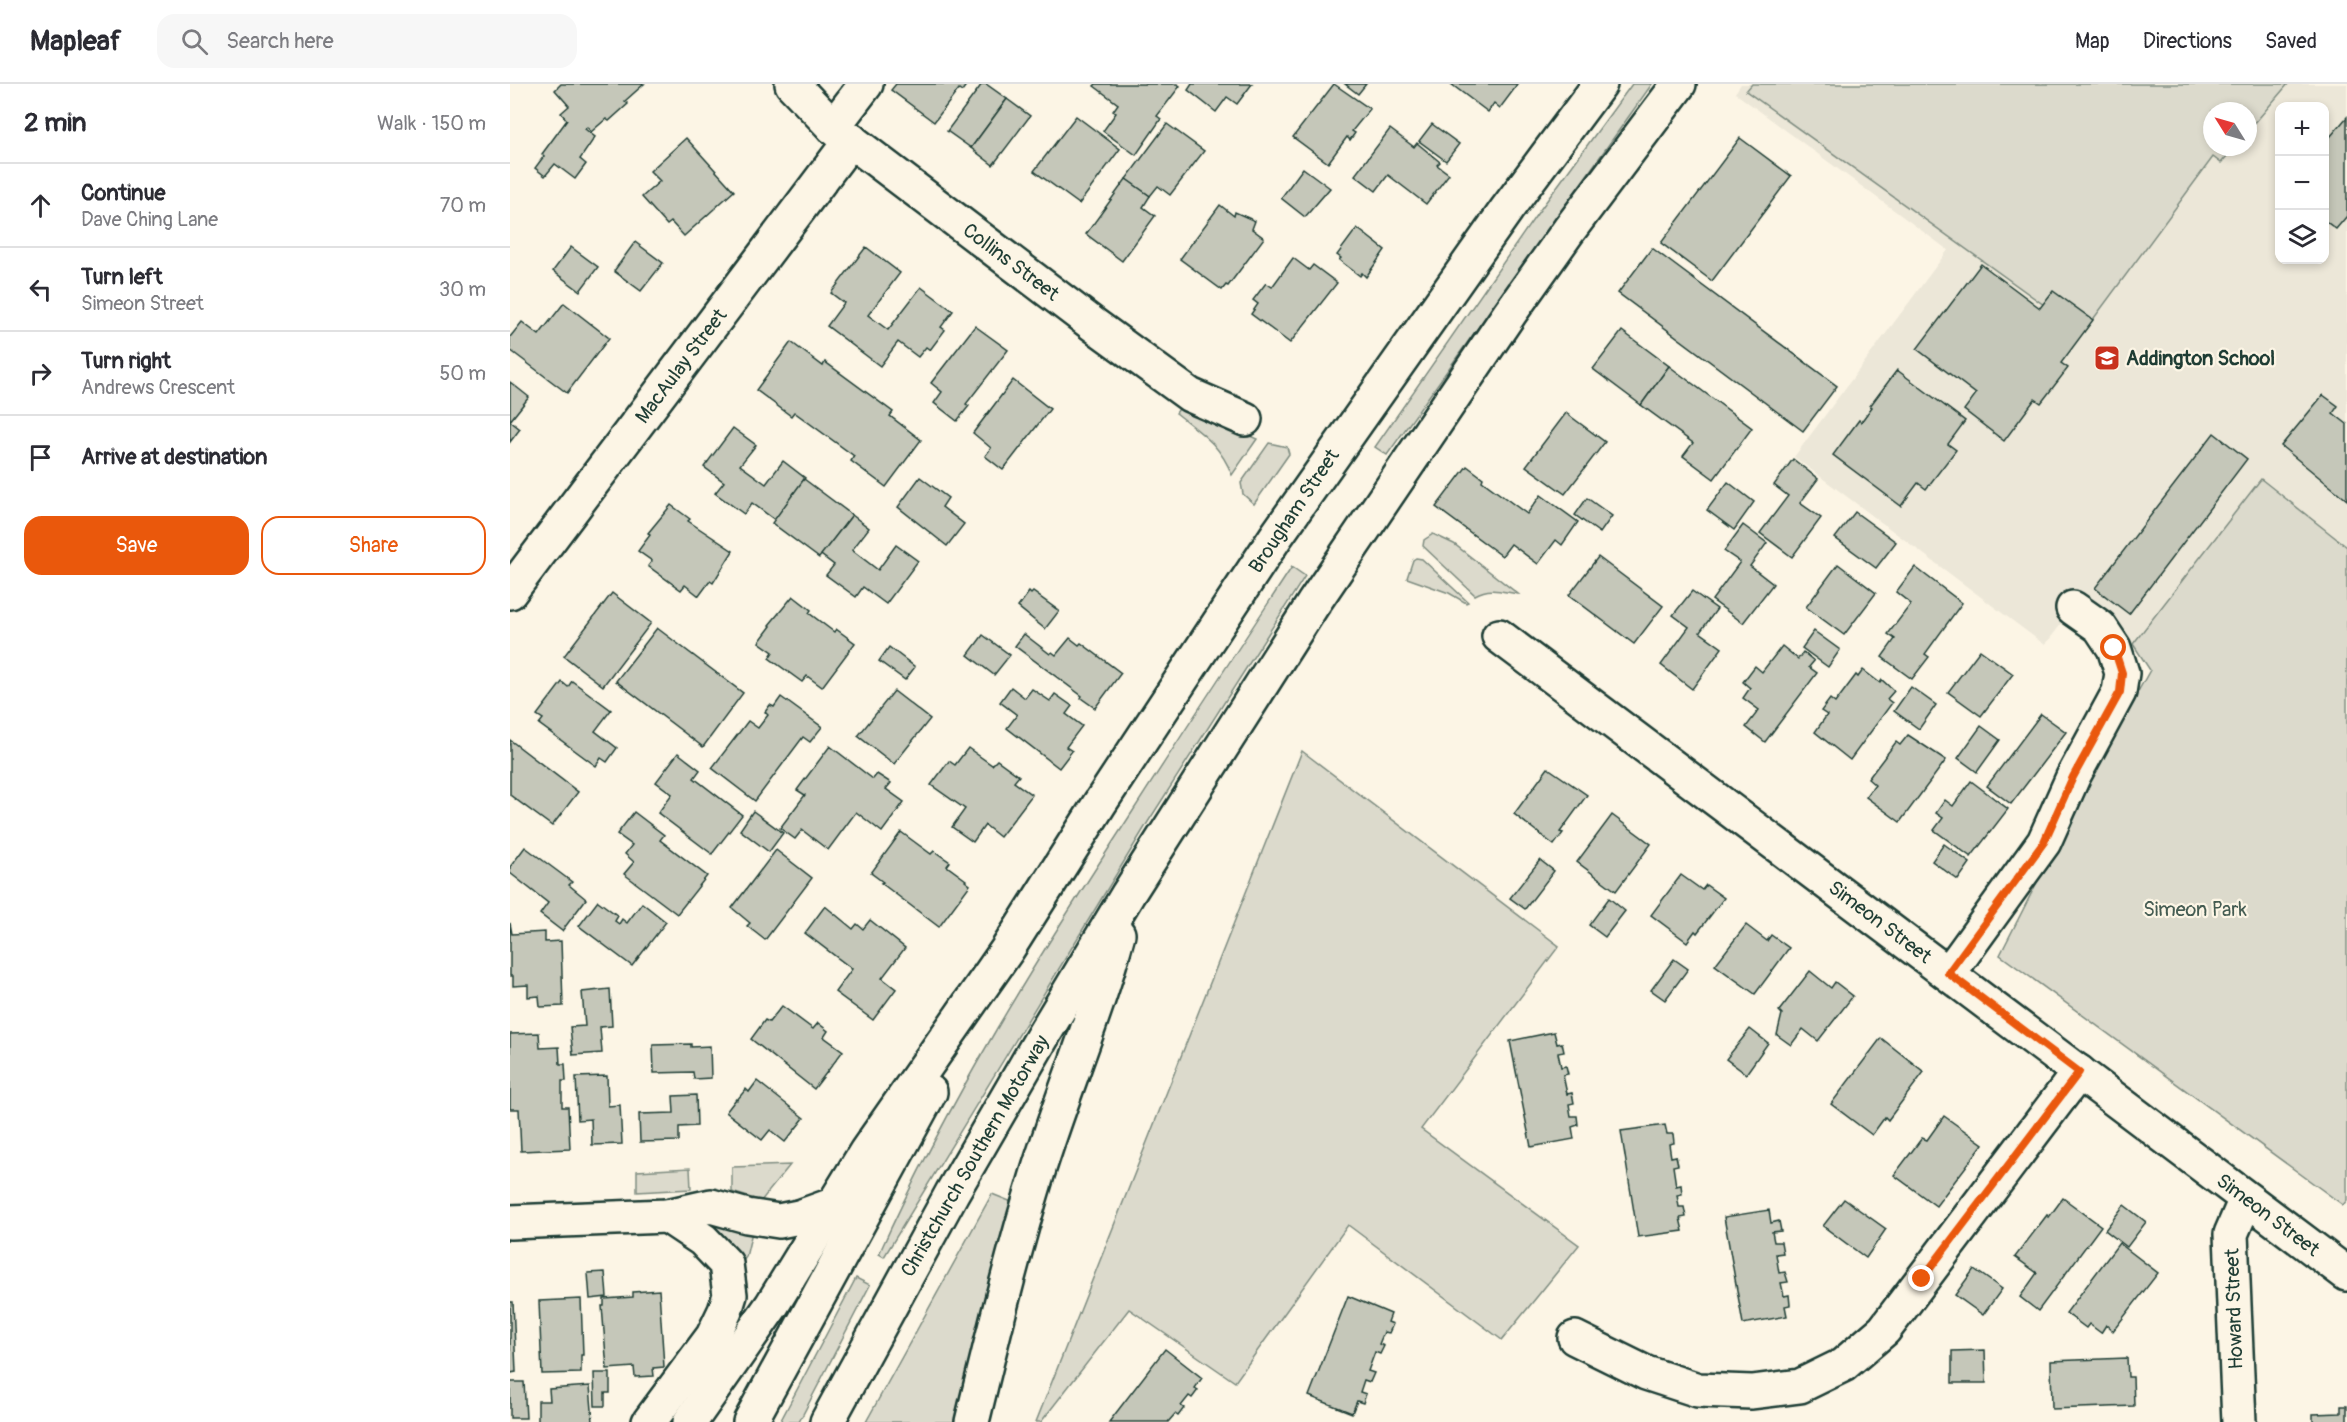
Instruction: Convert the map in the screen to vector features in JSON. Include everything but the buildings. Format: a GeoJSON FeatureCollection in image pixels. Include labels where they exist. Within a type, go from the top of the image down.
{"type":"FeatureCollection","features":[{"type":"Feature","properties":{"kind":"main road","name":"Collins Street"},"geometry":{"type":"LineString","coordinates":[[792,84],[842,133],[1181,389],[1216,408],[1245,419]]}},
{"type":"Feature","properties":{"kind":"main road","name":"MacAulay Street"},"geometry":{"type":"LineString","coordinates":[[510,592],[842,133],[866,84]]}},
{"type":"Feature","properties":{"kind":"main road","name":"Brougham Street"},"geometry":{"type":"LineString","coordinates":[[1006,950],[1106,793],[1277,536],[1507,209],[1600,84]]}},
{"type":"Feature","properties":{"kind":"main road"},"geometry":{"type":"LineString","coordinates":[[972,1422],[1004,1289],[1034,1185],[1106,980],[1128,894],[1313,604],[1396,480],[1569,230],[1679,84]]}},
{"type":"Feature","properties":{"kind":"main road"},"geometry":{"type":"LineString","coordinates":[[1948,973],[2044,842],[2073,777],[2120,692],[2122,673],[2114,648],[2100,627],[2073,608]]}},
{"type":"Feature","properties":{"kind":"main road","name":"Simeon Street"},"geometry":{"type":"LineString","coordinates":[[1498,636],[2347,1274]]}},
{"type":"Feature","properties":{"kind":"main road","name":"Christchurch Southern Motorway"},"geometry":{"type":"LineString","coordinates":[[827,1422],[952,1193],[1128,894]]}},
{"type":"Feature","properties":{"kind":"main road"},"geometry":{"type":"LineString","coordinates":[[690,1422],[772,1305],[866,1152],[1006,950]]}},
{"type":"Feature","properties":{"kind":"main road"},"geometry":{"type":"LineString","coordinates":[[750,1422],[1006,950]]}},
{"type":"Feature","properties":{"kind":"main road"},"geometry":{"type":"LineString","coordinates":[[1575,1338],[1646,1373],[1698,1390],[1752,1392],[1800,1386],[1843,1365],[1884,1330],[2079,1072]]}},
{"type":"Feature","properties":{"kind":"main road","name":"Howard Street"},"geometry":{"type":"LineString","coordinates":[[2239,1422],[2231,1234],[2246,1199]]}},
{"type":"Feature","properties":{"kind":"main road"},"geometry":{"type":"LineString","coordinates":[[510,1222],[667,1216],[711,1206],[747,1216],[779,1221],[799,1217],[835,1204]]}},
{"type":"Feature","properties":{"kind":"main road"},"geometry":{"type":"LineString","coordinates":[[649,1422],[713,1336],[730,1295],[726,1264],[703,1240],[667,1216]]}},
{"type":"Feature","properties":{"kind":"shaded area","name":"Addington School"},"geometry":{"type":"Polygon","coordinates":[[[1741,84],[2347,84],[2347,547],[2261,479],[2133,644],[2111,613],[2085,593],[2045,645],[1794,457],[1948,250],[1735,93],[1741,84]]]}},
{"type":"Feature","properties":{"kind":"green space"},"geometry":{"type":"Polygon","coordinates":[[[1632,84],[1652,84],[1387,455],[1375,447],[1537,214],[1632,84]]]}},
{"type":"Feature","properties":{"kind":"green space"},"geometry":{"type":"Polygon","coordinates":[[[1752,84],[2288,84],[2257,120],[2257,102],[2203,102],[2203,156],[2227,156],[2221,163],[2213,157],[2083,333],[1746,91],[1752,84]]]}},
{"type":"Feature","properties":{"kind":"green space"},"geometry":{"type":"Polygon","coordinates":[[[1181,406],[1257,439],[1232,475],[1216,447],[1176,413],[1181,406]]]}},
{"type":"Feature","properties":{"kind":"green space"},"geometry":{"type":"Polygon","coordinates":[[[1269,443],[1287,447],[1289,454],[1254,504],[1243,494],[1241,483],[1269,443]]]}},
{"type":"Feature","properties":{"kind":"green space","name":"Simeon Park"},"geometry":{"type":"Polygon","coordinates":[[[2261,479],[2347,547],[2347,1200],[2343,1205],[2000,955],[2095,768],[2150,670],[2133,644],[2261,479]]]}},
{"type":"Feature","properties":{"kind":"green space"},"geometry":{"type":"Polygon","coordinates":[[[1433,534],[1454,544],[1518,594],[1492,590],[1475,595],[1423,546],[1424,540],[1433,534]]]}},
{"type":"Feature","properties":{"kind":"green space"},"geometry":{"type":"Polygon","coordinates":[[[1422,559],[1468,602],[1407,578],[1413,560],[1422,559]]]}},
{"type":"Feature","properties":{"kind":"green space"},"geometry":{"type":"Polygon","coordinates":[[[1292,567],[1305,576],[1148,822],[884,1257],[879,1254],[906,1196],[965,1084],[1029,974],[1292,567]]]}},
{"type":"Feature","properties":{"kind":"green space"},"geometry":{"type":"Polygon","coordinates":[[[1302,751],[1559,946],[1421,1129],[1579,1245],[1502,1340],[1348,1225],[1235,1382],[1129,1309],[1041,1422],[1036,1422],[1302,751]]]}},
{"type":"Feature","properties":{"kind":"green space"},"geometry":{"type":"Polygon","coordinates":[[[790,1165],[761,1201],[732,1192],[732,1167],[790,1165]]]}},
{"type":"Feature","properties":{"kind":"green space"},"geometry":{"type":"Polygon","coordinates":[[[690,1168],[691,1189],[637,1192],[637,1171],[690,1168]]]}},
{"type":"Feature","properties":{"kind":"green space"},"geometry":{"type":"Polygon","coordinates":[[[992,1194],[1012,1202],[958,1422],[866,1422],[992,1194]]]}},
{"type":"Feature","properties":{"kind":"green space"},"geometry":{"type":"Polygon","coordinates":[[[698,1217],[752,1232],[746,1257],[739,1267],[698,1217]]]}},
{"type":"Feature","properties":{"kind":"green space"},"geometry":{"type":"Polygon","coordinates":[[[856,1278],[870,1285],[799,1422],[780,1422],[856,1278]]]}},
{"type":"Feature","properties":{"kind":"place","name":"Addington School"},"geometry":{"type":"Point","coordinates":[2107,358]}},
{"type":"Feature","properties":{"kind":"route"},"geometry":{"type":"LineString","coordinates":[[1922,1279],[2079,1072],[1948,973],[2044,842],[2073,777],[2120,692],[2122,673],[2114,648]]}}]}
